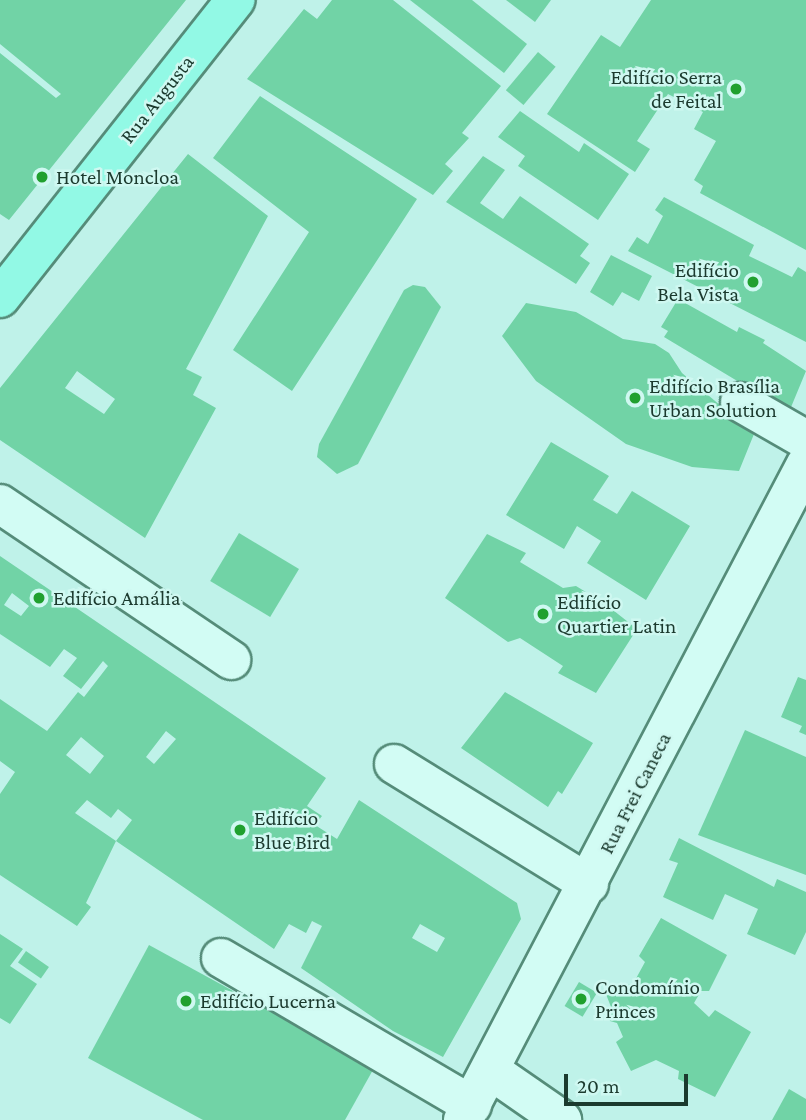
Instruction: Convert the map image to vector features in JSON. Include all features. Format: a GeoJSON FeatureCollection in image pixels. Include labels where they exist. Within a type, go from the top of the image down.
{"type":"FeatureCollection","features":[{"type":"Feature","properties":{"kind":"main road","name":"Rua Augusta"},"geometry":{"type":"LineString","coordinates":[[0,298],[235,0]]}},
{"type":"Feature","properties":{"kind":"street"},"geometry":{"type":"LineString","coordinates":[[740,402],[806,440]]}},
{"type":"Feature","properties":{"kind":"street","name":"Rua Frei Caneca"},"geometry":{"type":"LineString","coordinates":[[468,1113],[806,464]]}},
{"type":"Feature","properties":{"kind":"street"},"geometry":{"type":"LineString","coordinates":[[0,504],[231,660]]}},
{"type":"Feature","properties":{"kind":"street"},"geometry":{"type":"LineString","coordinates":[[394,764],[589,884]]}},
{"type":"Feature","properties":{"kind":"street"},"geometry":{"type":"LineString","coordinates":[[221,958],[468,1113]]}},
{"type":"Feature","properties":{"kind":"street"},"geometry":{"type":"LineString","coordinates":[[490,1070],[562,1120]]}},
{"type":"Feature","properties":{"kind":"building"},"geometry":{"type":"Polygon","coordinates":[[[0,0],[186,0],[9,220],[0,214],[0,53],[56,98],[61,94],[0,44],[0,0]]]}},
{"type":"Feature","properties":{"kind":"building"},"geometry":{"type":"Polygon","coordinates":[[[332,0],[393,0],[501,86],[462,133],[469,138],[445,164],[453,171],[433,195],[247,79],[304,9],[317,19],[332,0]]]}},
{"type":"Feature","properties":{"kind":"building"},"geometry":{"type":"Polygon","coordinates":[[[410,0],[472,0],[527,44],[504,73],[410,0]]]}},
{"type":"Feature","properties":{"kind":"building"},"geometry":{"type":"Polygon","coordinates":[[[506,0],[551,0],[535,22],[506,0]]]}},
{"type":"Feature","properties":{"kind":"building"},"geometry":{"type":"Polygon","coordinates":[[[651,0],[806,0],[806,250],[700,193],[703,186],[694,180],[716,141],[694,129],[703,112],[668,94],[637,141],[650,149],[635,172],[547,114],[601,35],[620,47],[651,0]]]}},
{"type":"Feature","properties":{"kind":"building"},"geometry":{"type":"Polygon","coordinates":[[[538,52],[556,67],[523,105],[506,90],[538,52]]]}},
{"type":"Feature","properties":{"kind":"building"},"geometry":{"type":"Polygon","coordinates":[[[260,96],[417,199],[292,391],[233,350],[309,232],[213,158],[260,96]]]}},
{"type":"Feature","properties":{"kind":"building"},"geometry":{"type":"Polygon","coordinates":[[[520,111],[579,152],[584,143],[629,174],[598,220],[518,166],[525,156],[498,137],[520,111]]]}},
{"type":"Feature","properties":{"kind":"building"},"geometry":{"type":"Polygon","coordinates":[[[188,154],[268,216],[186,369],[202,377],[193,395],[216,408],[145,538],[0,440],[0,388],[188,154]],[[77,371],[65,388],[104,414],[115,399],[77,371]]]}},
{"type":"Feature","properties":{"kind":"building"},"geometry":{"type":"Polygon","coordinates":[[[483,156],[505,170],[480,203],[503,219],[520,196],[589,244],[580,256],[590,263],[576,284],[446,202],[483,156]]]}},
{"type":"Feature","properties":{"kind":"building","name":"Edifício Bela Vista"},"geometry":{"type":"Polygon","coordinates":[[[664,197],[754,245],[749,256],[792,277],[798,267],[806,272],[806,342],[628,251],[637,237],[648,244],[663,216],[655,210],[664,197]]]}},
{"type":"Feature","properties":{"kind":"building"},"geometry":{"type":"Polygon","coordinates":[[[611,255],[652,276],[639,301],[622,292],[613,306],[590,292],[611,255]]]}},
{"type":"Feature","properties":{"kind":"building"},"geometry":{"type":"Polygon","coordinates":[[[413,285],[425,287],[441,307],[358,464],[337,474],[317,457],[319,444],[404,290],[413,285]]]}},
{"type":"Feature","properties":{"kind":"building"},"geometry":{"type":"Polygon","coordinates":[[[678,299],[737,332],[739,327],[765,340],[763,343],[806,371],[789,412],[664,337],[668,331],[661,327],[678,299]]]}},
{"type":"Feature","properties":{"kind":"building","name":"Edifício Brasília Urban Solution"},"geometry":{"type":"Polygon","coordinates":[[[526,303],[576,312],[623,339],[655,344],[669,353],[682,373],[754,434],[739,471],[692,467],[626,444],[536,381],[502,336],[526,303]]]}},
{"type":"Feature","properties":{"kind":"building"},"geometry":{"type":"Polygon","coordinates":[[[551,442],[609,476],[593,500],[617,514],[632,491],[690,526],[646,600],[587,563],[601,541],[577,526],[564,549],[506,515],[551,442]]]}},
{"type":"Feature","properties":{"kind":"building"},"geometry":{"type":"Polygon","coordinates":[[[239,533],[299,569],[270,617],[210,581],[239,533]]]}},
{"type":"Feature","properties":{"kind":"building","name":"Edifício Quartier Latin"},"geometry":{"type":"Polygon","coordinates":[[[487,534],[526,553],[520,562],[563,588],[576,586],[594,597],[589,604],[599,610],[604,603],[637,629],[596,693],[558,673],[563,666],[520,638],[508,642],[445,598],[487,534]]]}},
{"type":"Feature","properties":{"kind":"building"},"geometry":{"type":"Polygon","coordinates":[[[0,556],[326,778],[307,806],[322,816],[315,825],[337,839],[359,800],[517,903],[521,919],[443,1057],[393,1031],[301,968],[322,926],[312,921],[306,933],[289,924],[274,949],[116,841],[86,903],[91,907],[77,926],[0,875],[0,794],[15,772],[0,761],[0,699],[47,731],[78,692],[84,697],[108,666],[103,661],[81,689],[63,676],[77,658],[64,649],[50,667],[0,634],[0,556]],[[12,593],[4,605],[21,616],[29,606],[12,593]],[[166,731],[146,757],[154,764],[176,739],[166,731]],[[81,737],[66,755],[90,774],[104,756],[81,737]],[[87,800],[75,813],[116,841],[132,820],[118,809],[111,818],[87,800]],[[420,924],[412,938],[437,952],[445,938],[420,924]]]}},
{"type":"Feature","properties":{"kind":"building"},"geometry":{"type":"Polygon","coordinates":[[[798,677],[806,680],[806,735],[799,732],[802,726],[781,717],[798,677]]]}},
{"type":"Feature","properties":{"kind":"building"},"geometry":{"type":"Polygon","coordinates":[[[505,692],[593,743],[562,794],[558,791],[548,807],[461,748],[505,692]]]}},
{"type":"Feature","properties":{"kind":"building"},"geometry":{"type":"Polygon","coordinates":[[[745,730],[806,757],[806,875],[698,835],[745,730]]]}},
{"type":"Feature","properties":{"kind":"building"},"geometry":{"type":"Polygon","coordinates":[[[679,838],[774,887],[777,879],[806,892],[806,932],[795,955],[747,934],[758,909],[725,894],[713,920],[663,897],[678,863],[669,860],[679,838]]]}},
{"type":"Feature","properties":{"kind":"building"},"geometry":{"type":"Polygon","coordinates":[[[661,918],[727,955],[709,991],[701,991],[694,1003],[709,1017],[715,1010],[751,1032],[715,1097],[678,1079],[679,1071],[656,1060],[631,1071],[616,1042],[623,1037],[617,1023],[610,1021],[607,1011],[611,1007],[604,989],[633,984],[645,962],[639,956],[661,918]]]}},
{"type":"Feature","properties":{"kind":"building"},"geometry":{"type":"Polygon","coordinates":[[[0,934],[23,949],[10,966],[37,984],[10,1024],[0,1018],[0,934]]]}},
{"type":"Feature","properties":{"kind":"building","name":"Edifício Lucerna"},"geometry":{"type":"Polygon","coordinates":[[[149,945],[374,1068],[345,1120],[203,1120],[88,1058],[149,945]]]}},
{"type":"Feature","properties":{"kind":"building"},"geometry":{"type":"Polygon","coordinates":[[[26,951],[49,967],[41,979],[18,962],[26,951]]]}},
{"type":"Feature","properties":{"kind":"building","name":"Condomínio Princes"},"geometry":{"type":"Polygon","coordinates":[[[579,982],[597,993],[583,1017],[565,1006],[579,982]]]}},
{"type":"Feature","properties":{"kind":"building"},"geometry":{"type":"Polygon","coordinates":[[[789,1089],[806,1099],[806,1120],[772,1120],[789,1089]]]}},
{"type":"Feature","properties":{"kind":"place","name":"Edifício Serra de Feital"},"geometry":{"type":"Point","coordinates":[736,89]}},
{"type":"Feature","properties":{"kind":"place","name":"Hotel Moncloa"},"geometry":{"type":"Point","coordinates":[42,177]}},
{"type":"Feature","properties":{"kind":"place","name":"Edifício Bela Vista"},"geometry":{"type":"Point","coordinates":[753,282]}},
{"type":"Feature","properties":{"kind":"place","name":"Edifício Brasília Urban Solution"},"geometry":{"type":"Point","coordinates":[635,398]}},
{"type":"Feature","properties":{"kind":"place","name":"Edifício Amália"},"geometry":{"type":"Point","coordinates":[39,598]}},
{"type":"Feature","properties":{"kind":"place","name":"Edifício Quartier Latin"},"geometry":{"type":"Point","coordinates":[543,614]}},
{"type":"Feature","properties":{"kind":"place","name":"Edifício Blue Bird"},"geometry":{"type":"Point","coordinates":[240,830]}},
{"type":"Feature","properties":{"kind":"place","name":"Condomínio Princes"},"geometry":{"type":"Point","coordinates":[581,999]}},
{"type":"Feature","properties":{"kind":"place","name":"Edifício Lucerna"},"geometry":{"type":"Point","coordinates":[186,1001]}}]}
